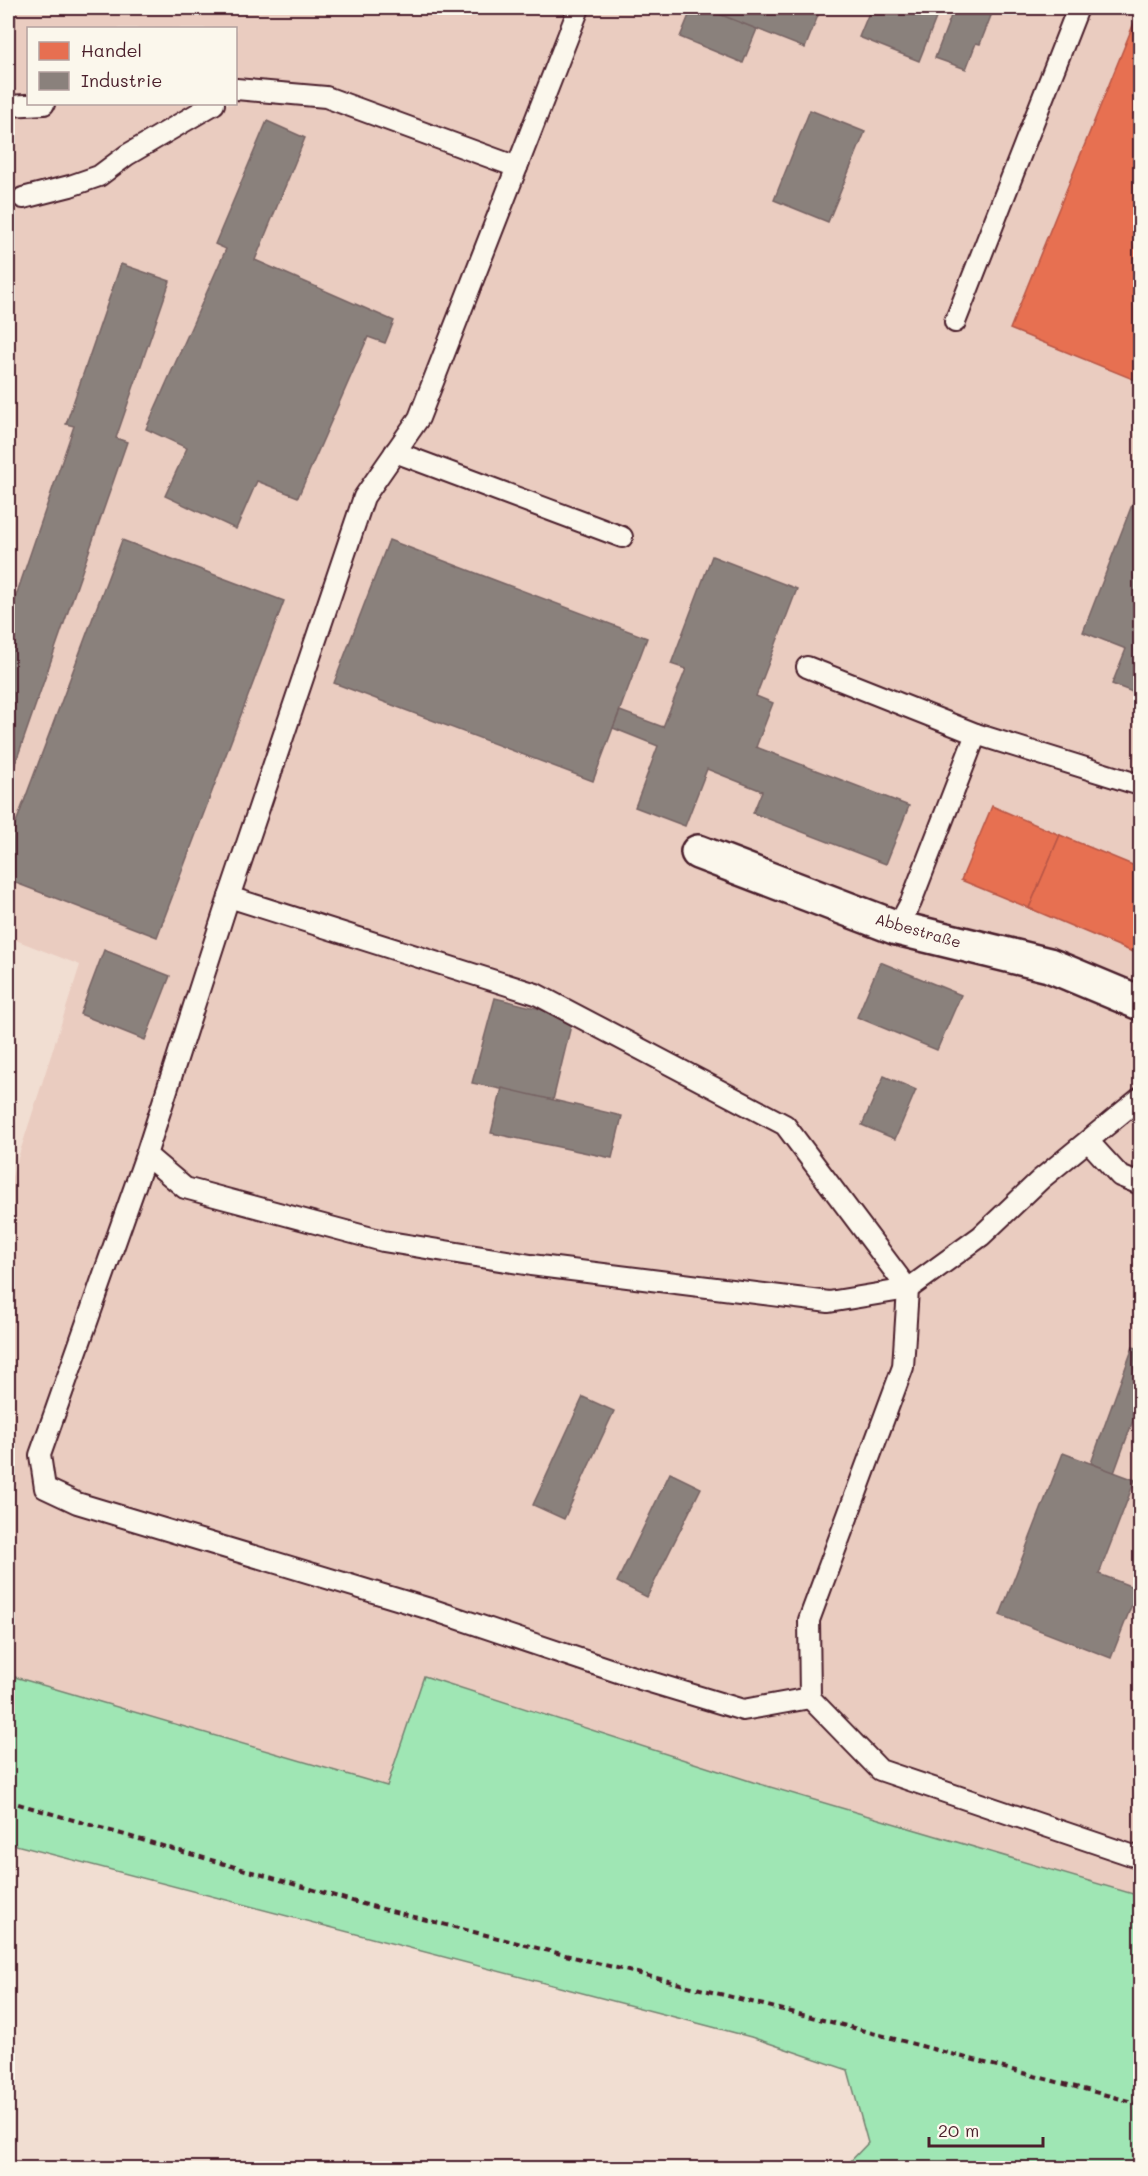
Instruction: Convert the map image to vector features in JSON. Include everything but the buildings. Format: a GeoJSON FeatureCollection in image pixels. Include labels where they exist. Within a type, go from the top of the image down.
{"type":"FeatureCollection","features":[{"type":"Feature","properties":{"kind":"street","name":"Abbestraße"},"geometry":{"type":"LineString","coordinates":[[698,852],[897,928],[1049,965],[1140,1003]]}},
{"type":"Feature","properties":{"kind":"lane"},"geometry":{"type":"LineString","coordinates":[[579,8],[419,418],[364,497],[229,897],[146,1155],[40,1455],[45,1488],[77,1503],[430,1610],[627,1675],[743,1710],[810,1698]]}},
{"type":"Feature","properties":{"kind":"lane"},"geometry":{"type":"LineString","coordinates":[[955,322],[1078,8]]}},
{"type":"Feature","properties":{"kind":"lane"},"geometry":{"type":"LineString","coordinates":[[237,89],[326,97],[517,167]]}},
{"type":"Feature","properties":{"kind":"lane"},"geometry":{"type":"LineString","coordinates":[[8,106],[27,105]]}},
{"type":"Feature","properties":{"kind":"lane"},"geometry":{"type":"LineString","coordinates":[[23,198],[99,177],[127,155],[212,105]]}},
{"type":"Feature","properties":{"kind":"lane"},"geometry":{"type":"LineString","coordinates":[[395,452],[622,537]]}},
{"type":"Feature","properties":{"kind":"lane"},"geometry":{"type":"LineString","coordinates":[[807,667],[976,734],[1140,785]]}},
{"type":"Feature","properties":{"kind":"lane"},"geometry":{"type":"LineString","coordinates":[[897,928],[911,903],[976,734]]}},
{"type":"Feature","properties":{"kind":"lane"},"geometry":{"type":"LineString","coordinates":[[229,897],[536,994],[785,1125],[908,1289],[903,1367],[809,1620],[810,1698],[880,1770],[1140,1858]]}},
{"type":"Feature","properties":{"kind":"lane"},"geometry":{"type":"LineString","coordinates":[[146,1155],[185,1188],[383,1241],[531,1265],[829,1302],[908,1289],[981,1236],[1041,1179],[1140,1098]]}},
{"type":"Feature","properties":{"kind":"lane"},"geometry":{"type":"LineString","coordinates":[[1088,1141],[1120,1176],[1140,1184]]}},
{"type":"Feature","properties":{"kind":"path"},"geometry":{"type":"LineString","coordinates":[[8,1801],[359,1903],[820,2019],[1140,2104]]}},
{"type":"Feature","properties":{"kind":"shaded area"},"geometry":{"type":"Polygon","coordinates":[[[8,8],[1140,8],[1140,1896],[753,1782],[425,1676],[387,1786],[8,1675],[8,1189],[80,965],[8,937],[8,8]]]}},
{"type":"Feature","properties":{"kind":"green space"},"geometry":{"type":"Polygon","coordinates":[[[8,1675],[387,1786],[424,1676],[753,1782],[1140,1896],[1140,2168],[844,2168],[868,2143],[848,2070],[751,2037],[8,1843],[8,1675]]]}}]}
